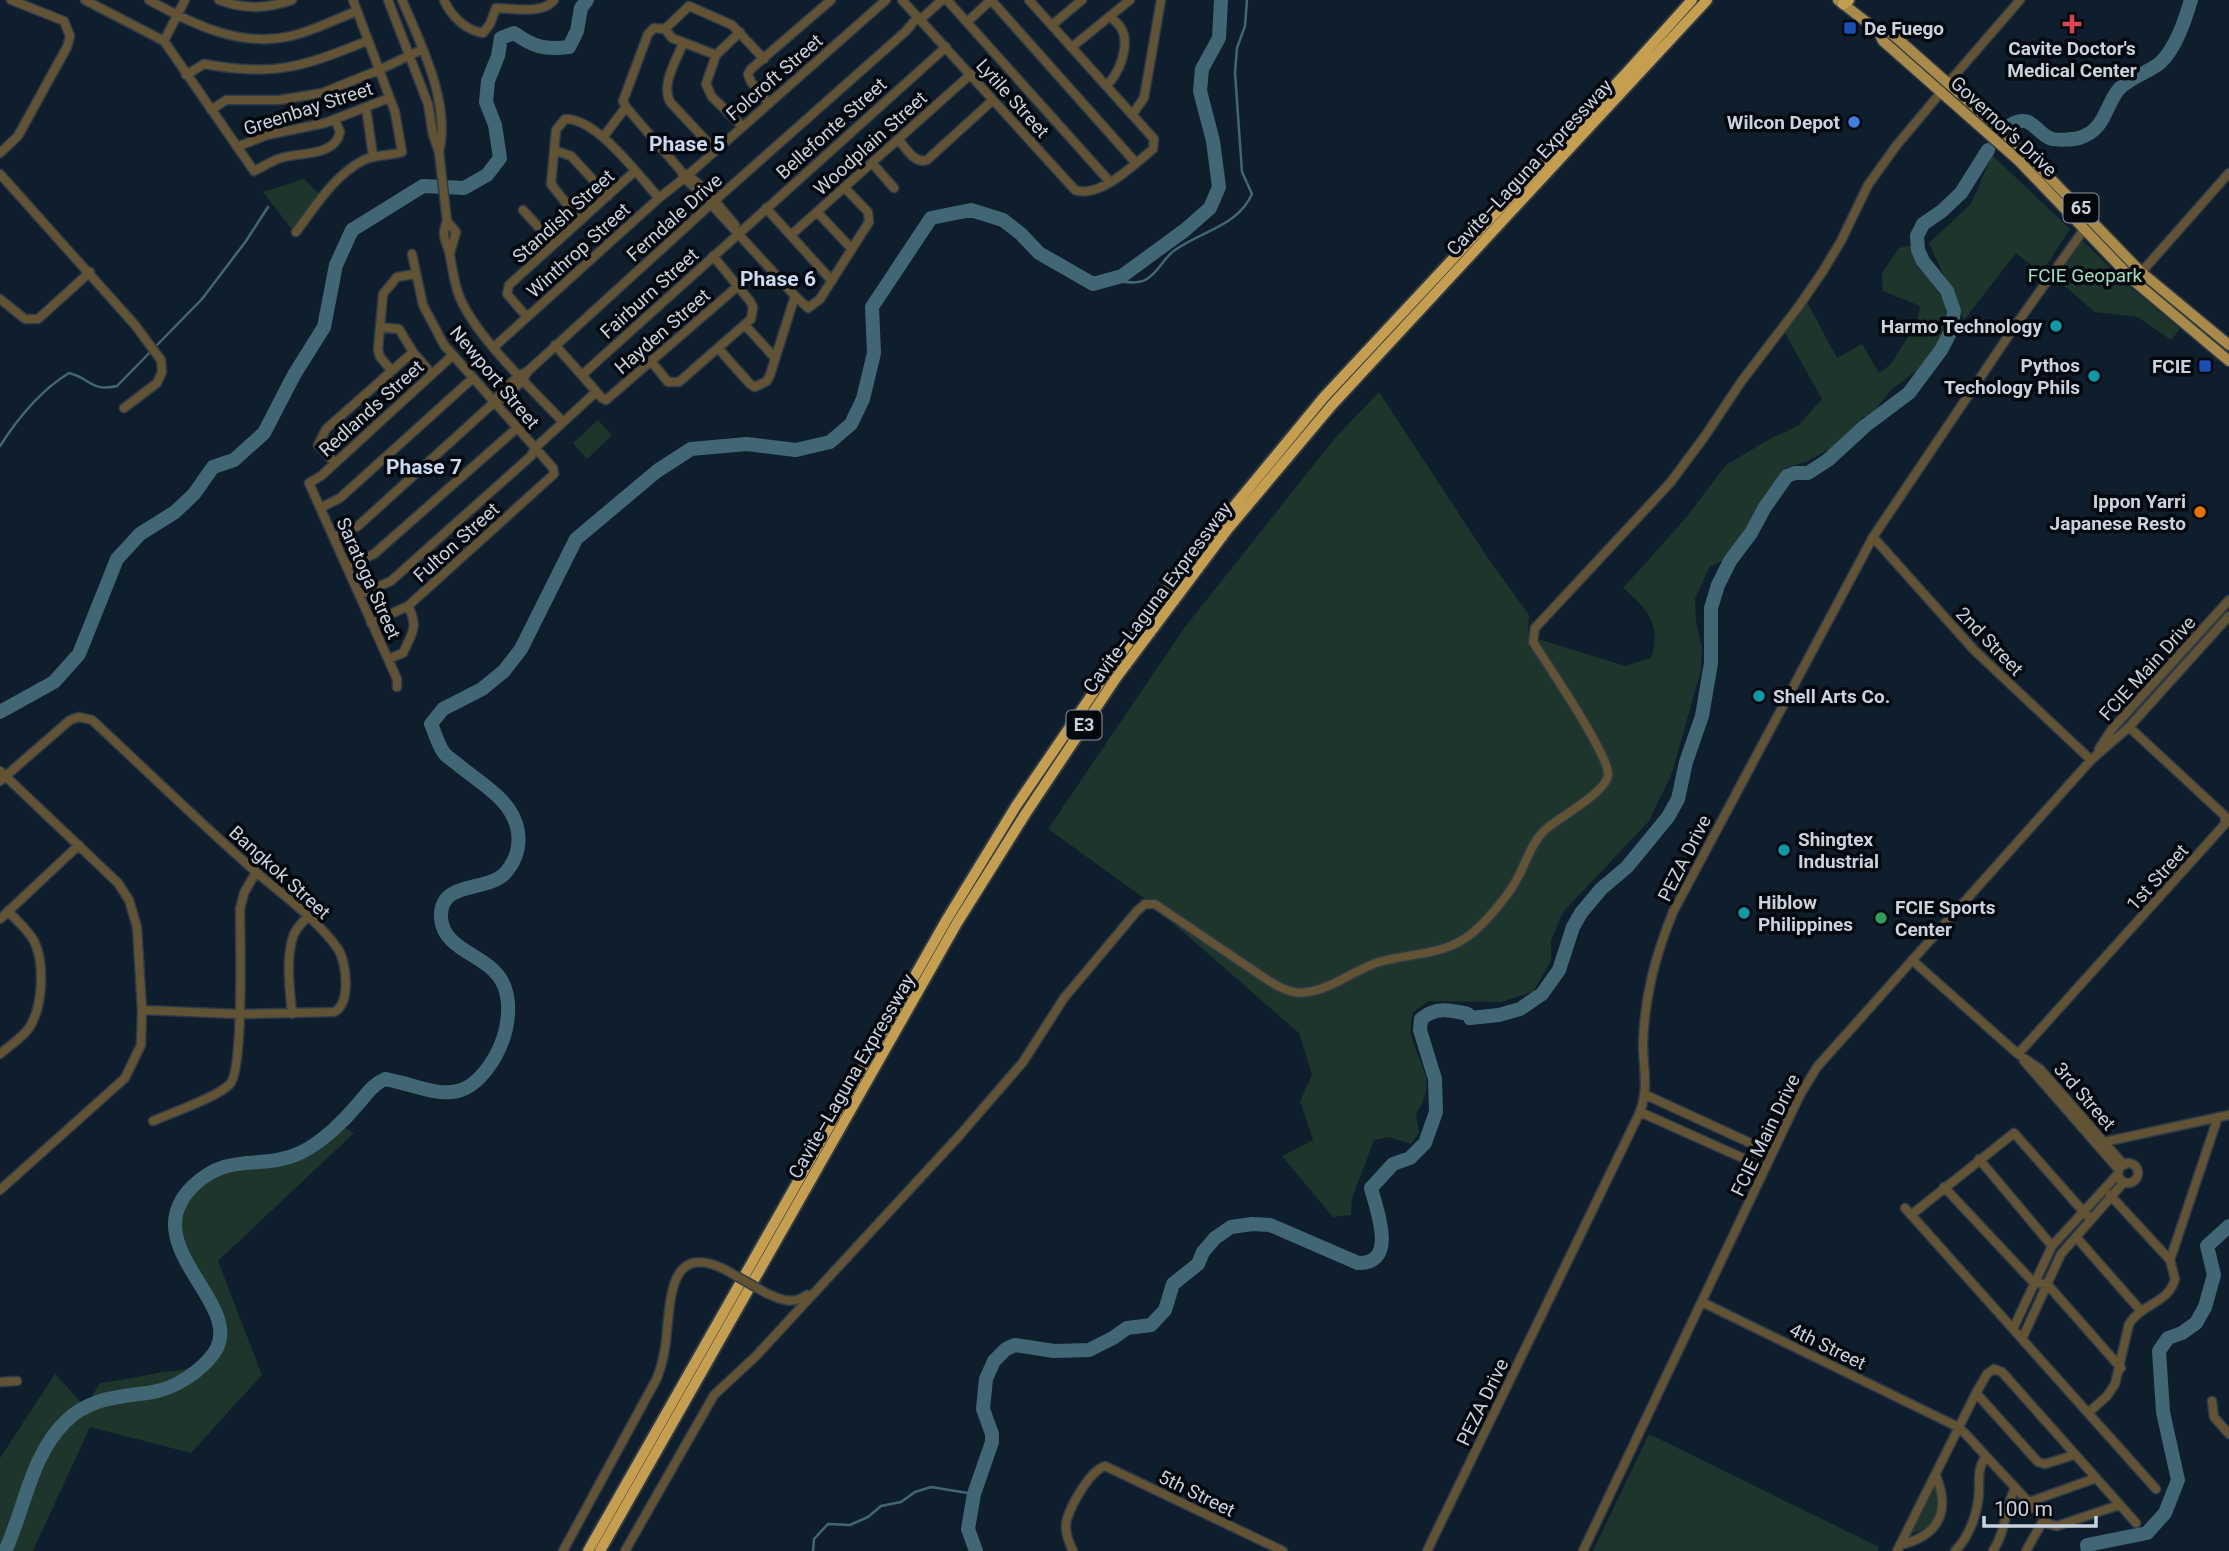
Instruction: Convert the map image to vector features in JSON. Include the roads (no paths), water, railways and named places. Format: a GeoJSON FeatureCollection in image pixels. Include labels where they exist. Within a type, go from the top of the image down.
{"type":"FeatureCollection","features":[{"type":"Feature","properties":{"kind":"highway","name":"Cavite–Laguna Expressway"},"geometry":{"type":"LineString","coordinates":[[588,1551],[947,919],[1016,806],[1108,671],[1188,562],[1324,397],[1692,0]]}},
{"type":"Feature","properties":{"kind":"highway","name":"Cavite–Laguna Expressway"},"geometry":{"type":"LineString","coordinates":[[600,1551],[957,923],[1116,678],[1227,530],[1332,405],[1707,0]]}},
{"type":"Feature","properties":{"kind":"main road","name":"Governor's Drive"},"geometry":{"type":"LineString","coordinates":[[1844,1],[1878,31],[1883,41],[1978,124],[2016,150],[2141,272],[2229,345]]}},
{"type":"Feature","properties":{"kind":"main road","name":"Governor's Drive"},"geometry":{"type":"LineString","coordinates":[[1878,31],[1890,32],[1986,115],[2134,281],[2229,361]]}},
{"type":"Feature","properties":{"kind":"street"},"geometry":{"type":"LineString","coordinates":[[0,153],[18,136],[68,47],[70,36],[64,21],[11,0]]}},
{"type":"Feature","properties":{"kind":"street"},"geometry":{"type":"LineString","coordinates":[[85,0],[164,41],[254,171],[281,158],[332,146],[337,142],[340,132],[335,119]]}},
{"type":"Feature","properties":{"kind":"street"},"geometry":{"type":"LineString","coordinates":[[149,0],[177,16],[226,36],[260,38],[291,36],[357,11]]}},
{"type":"Feature","properties":{"kind":"street"},"geometry":{"type":"LineString","coordinates":[[164,41],[185,0]]}},
{"type":"Feature","properties":{"kind":"street"},"geometry":{"type":"LineString","coordinates":[[219,0],[236,7],[271,7],[292,0]]}},
{"type":"Feature","properties":{"kind":"street"},"geometry":{"type":"LineString","coordinates":[[296,232],[338,180],[361,162],[373,156],[402,152],[395,112],[353,0]]}},
{"type":"Feature","properties":{"kind":"street"},"geometry":{"type":"LineString","coordinates":[[388,0],[428,104],[439,152]]}},
{"type":"Feature","properties":{"kind":"street"},"geometry":{"type":"LineString","coordinates":[[402,0],[423,49],[439,102],[443,134],[439,152],[440,170],[447,219],[443,240],[450,253],[453,279],[461,300],[473,321],[494,347],[524,375],[563,422]]}},
{"type":"Feature","properties":{"kind":"street"},"geometry":{"type":"LineString","coordinates":[[444,0],[458,20],[475,32],[483,33],[490,24],[494,4],[539,8],[551,4],[554,0]]}},
{"type":"Feature","properties":{"kind":"street"},"geometry":{"type":"LineString","coordinates":[[768,102],[749,78],[751,69],[831,0]]}},
{"type":"Feature","properties":{"kind":"street","name":"Folcroft Street"},"geometry":{"type":"LineString","coordinates":[[684,175],[886,0]]}},
{"type":"Feature","properties":{"kind":"street","name":"Lytile Street"},"geometry":{"type":"LineString","coordinates":[[902,0],[1075,190],[1088,192],[1110,182]]}},
{"type":"Feature","properties":{"kind":"street","name":"Ferndale Drive"},"geometry":{"type":"LineString","coordinates":[[334,537],[358,526],[713,202],[906,32],[915,20],[921,19],[942,0]]}},
{"type":"Feature","properties":{"kind":"street"},"geometry":{"type":"LineString","coordinates":[[947,0],[1110,182],[1136,163],[1155,144],[1154,139],[1032,1]]}},
{"type":"Feature","properties":{"kind":"street"},"geometry":{"type":"LineString","coordinates":[[967,22],[991,0],[1136,163]]}},
{"type":"Feature","properties":{"kind":"street"},"geometry":{"type":"LineString","coordinates":[[1052,25],[1082,0]]}},
{"type":"Feature","properties":{"kind":"street"},"geometry":{"type":"LineString","coordinates":[[1072,47],[1130,0]]}},
{"type":"Feature","properties":{"kind":"street"},"geometry":{"type":"LineString","coordinates":[[1132,115],[1144,98],[1161,0]]}},
{"type":"Feature","properties":{"kind":"street"},"geometry":{"type":"LineString","coordinates":[[1949,82],[2020,0]]}},
{"type":"Feature","properties":{"kind":"street"},"geometry":{"type":"LineString","coordinates":[[665,29],[689,6],[732,25],[764,59]]}},
{"type":"Feature","properties":{"kind":"street"},"geometry":{"type":"LineString","coordinates":[[1106,86],[1119,70],[1124,36],[1121,28],[1110,16]]}},
{"type":"Feature","properties":{"kind":"street"},"geometry":{"type":"LineString","coordinates":[[716,55],[672,38],[665,29],[654,28],[648,34],[624,94],[626,107],[684,175],[713,202],[808,308],[832,281],[870,222],[870,217],[844,187]]}},
{"type":"Feature","properties":{"kind":"street"},"geometry":{"type":"LineString","coordinates":[[740,32],[716,55],[706,84],[707,90],[742,126]]}},
{"type":"Feature","properties":{"kind":"street"},"geometry":{"type":"LineString","coordinates":[[186,75],[204,64],[239,70],[278,70],[299,66],[367,41]]}},
{"type":"Feature","properties":{"kind":"street"},"geometry":{"type":"LineString","coordinates":[[683,43],[667,83],[667,95],[670,102],[715,150]]}},
{"type":"Feature","properties":{"kind":"street","name":"Bellefonte Street"},"geometry":{"type":"LineString","coordinates":[[739,234],[946,47]]}},
{"type":"Feature","properties":{"kind":"street"},"geometry":{"type":"LineString","coordinates":[[211,110],[226,100],[279,100],[322,93],[423,49]]}},
{"type":"Feature","properties":{"kind":"street","name":"Woodplain Street"},"geometry":{"type":"LineString","coordinates":[[791,235],[971,74]]}},
{"type":"Feature","properties":{"kind":"street"},"geometry":{"type":"LineString","coordinates":[[625,1551],[715,1395],[756,1356],[917,1183],[1023,1062],[1064,998],[1145,904],[1155,904],[1269,981],[1286,991],[1296,993],[1324,988],[1375,963],[1438,951],[1468,937],[1493,911],[1516,881],[1537,839],[1599,789],[1607,780],[1609,771],[1595,742],[1533,642],[1535,628],[1652,503],[1691,455],[1823,271],[1868,185],[1896,146],[1942,91]]}},
{"type":"Feature","properties":{"kind":"street","name":"Greenbay Street"},"geometry":{"type":"LineString","coordinates":[[237,148],[267,135],[335,119],[389,98]]}},
{"type":"Feature","properties":{"kind":"street"},"geometry":{"type":"LineString","coordinates":[[898,139],[916,160],[927,160],[993,100]]}},
{"type":"Feature","properties":{"kind":"street"},"geometry":{"type":"LineString","coordinates":[[366,107],[373,156]]}},
{"type":"Feature","properties":{"kind":"street"},"geometry":{"type":"LineString","coordinates":[[604,136],[626,107]]}},
{"type":"Feature","properties":{"kind":"street"},"geometry":{"type":"LineString","coordinates":[[580,221],[551,184],[556,130],[561,121],[569,118],[604,136],[659,198]]}},
{"type":"Feature","properties":{"kind":"street"},"geometry":{"type":"LineString","coordinates":[[554,150],[571,156],[608,196]]}},
{"type":"Feature","properties":{"kind":"street"},"geometry":{"type":"LineString","coordinates":[[872,163],[894,188]]}},
{"type":"Feature","properties":{"kind":"street","name":"Standish Street"},"geometry":{"type":"LineString","coordinates":[[527,317],[508,293],[509,285],[635,171]]}},
{"type":"Feature","properties":{"kind":"street"},"geometry":{"type":"LineString","coordinates":[[2134,281],[2229,173]]}},
{"type":"Feature","properties":{"kind":"street"},"geometry":{"type":"LineString","coordinates":[[0,174],[90,272],[161,360],[162,372],[157,383],[124,408]]}},
{"type":"Feature","properties":{"kind":"street","name":"Winthrop Street"},"geometry":{"type":"LineString","coordinates":[[494,347],[684,175]]}},
{"type":"Feature","properties":{"kind":"street"},"geometry":{"type":"LineString","coordinates":[[766,208],[832,281]]}},
{"type":"Feature","properties":{"kind":"street"},"geometry":{"type":"LineString","coordinates":[[523,210],[554,244]]}},
{"type":"Feature","properties":{"kind":"street"},"geometry":{"type":"LineString","coordinates":[[817,212],[851,248]]}},
{"type":"Feature","properties":{"kind":"street"},"geometry":{"type":"LineString","coordinates":[[447,219],[456,232],[450,253]]}},
{"type":"Feature","properties":{"kind":"street","name":"PEZA Drive"},"geometry":{"type":"LineString","coordinates":[[1427,1551],[1640,1112],[1646,1095],[1643,1043],[1651,970],[1673,912],[1873,537],[2015,326],[2085,228]]}},
{"type":"Feature","properties":{"kind":"street","name":"Fairburn Street"},"geometry":{"type":"LineString","coordinates":[[582,375],[739,234]]}},
{"type":"Feature","properties":{"kind":"street","name":"Newport Street"},"geometry":{"type":"LineString","coordinates":[[412,254],[423,305],[433,327],[493,404],[553,468],[555,474]]}},
{"type":"Feature","properties":{"kind":"street"},"geometry":{"type":"LineString","coordinates":[[651,361],[668,382],[679,382],[748,322],[753,307],[713,256]]}},
{"type":"Feature","properties":{"kind":"street"},"geometry":{"type":"LineString","coordinates":[[0,299],[25,319],[38,319],[90,272]]}},
{"type":"Feature","properties":{"kind":"street"},"geometry":{"type":"LineString","coordinates":[[391,370],[378,351],[383,295],[397,277],[415,274]]}},
{"type":"Feature","properties":{"kind":"street","name":"Hayden Street"},"geometry":{"type":"LineString","coordinates":[[596,391],[606,400],[738,286]]}},
{"type":"Feature","properties":{"kind":"street"},"geometry":{"type":"LineString","coordinates":[[718,348],[750,384],[755,387],[767,381],[795,296]]}},
{"type":"Feature","properties":{"kind":"street"},"geometry":{"type":"LineString","coordinates":[[748,322],[775,358]]}},
{"type":"Feature","properties":{"kind":"street"},"geometry":{"type":"LineString","coordinates":[[380,327],[399,329],[413,352],[432,374]]}},
{"type":"Feature","properties":{"kind":"street"},"geometry":{"type":"LineString","coordinates":[[359,595],[391,581],[531,456],[535,448],[596,391],[555,345]]}},
{"type":"Feature","properties":{"kind":"street"},"geometry":{"type":"LineString","coordinates":[[335,463],[318,445],[326,429],[413,352]]}},
{"type":"Feature","properties":{"kind":"street","name":"Redlands Street"},"geometry":{"type":"LineString","coordinates":[[309,482],[321,476],[453,355]]}},
{"type":"Feature","properties":{"kind":"street"},"geometry":{"type":"LineString","coordinates":[[320,508],[340,498],[473,378]]}},
{"type":"Feature","properties":{"kind":"street"},"geometry":{"type":"LineString","coordinates":[[347,566],[374,554],[517,428]]}},
{"type":"Feature","properties":{"kind":"street","name":"Fulton Street"},"geometry":{"type":"LineString","coordinates":[[372,623],[408,606],[555,474]]}},
{"type":"Feature","properties":{"kind":"street","name":"Saratoga Street"},"geometry":{"type":"LineString","coordinates":[[309,482],[397,679],[397,687]]}},
{"type":"Feature","properties":{"kind":"street","name":"2nd Street"},"geometry":{"type":"LineString","coordinates":[[1873,537],[1974,650],[2091,760]]}},
{"type":"Feature","properties":{"kind":"street","name":"FCIE Main Drive"},"geometry":{"type":"LineString","coordinates":[[2091,760],[2112,729],[2229,600]]}},
{"type":"Feature","properties":{"kind":"street"},"geometry":{"type":"LineString","coordinates":[[388,659],[402,653],[415,627],[408,606]]}},
{"type":"Feature","properties":{"kind":"street","name":"FCIE Main Drive"},"geometry":{"type":"LineString","coordinates":[[1583,1551],[1800,1095],[1817,1067],[2091,760],[2129,727],[2228,617]]}},
{"type":"Feature","properties":{"kind":"street","name":"Bangkok Street"},"geometry":{"type":"LineString","coordinates":[[2,776],[70,720],[92,720],[256,872],[308,916],[340,953],[344,965],[346,998],[341,1008],[334,1012],[239,1014],[142,1010]]}},
{"type":"Feature","properties":{"kind":"street","name":"1st Street"},"geometry":{"type":"LineString","coordinates":[[2018,1054],[2225,824],[2225,816],[2129,727]]}},
{"type":"Feature","properties":{"kind":"street"},"geometry":{"type":"LineString","coordinates":[[0,1190],[125,1078],[141,1045],[142,1010],[137,927],[129,900],[118,883],[2,776]]}},
{"type":"Feature","properties":{"kind":"street"},"geometry":{"type":"LineString","coordinates":[[0,919],[79,845]]}},
{"type":"Feature","properties":{"kind":"street"},"geometry":{"type":"LineString","coordinates":[[153,1121],[223,1090],[235,1077],[239,1014],[240,909],[244,893],[256,872]]}},
{"type":"Feature","properties":{"kind":"street"},"geometry":{"type":"LineString","coordinates":[[0,1054],[28,1029],[34,1017],[39,986],[38,951],[32,938],[8,911]]}},
{"type":"Feature","properties":{"kind":"street"},"geometry":{"type":"LineString","coordinates":[[292,1014],[292,940],[308,916]]}},
{"type":"Feature","properties":{"kind":"street","name":"3rd Street"},"geometry":{"type":"LineString","coordinates":[[1912,960],[2018,1054],[2102,1145],[2120,1169],[2123,1182]]}},
{"type":"Feature","properties":{"kind":"street"},"geometry":{"type":"LineString","coordinates":[[1646,1095],[1772,1153]]}},
{"type":"Feature","properties":{"kind":"street"},"geometry":{"type":"LineString","coordinates":[[1640,1112],[1765,1168]]}},
{"type":"Feature","properties":{"kind":"street"},"geometry":{"type":"LineString","coordinates":[[2102,1145],[2229,1115]]}},
{"type":"Feature","properties":{"kind":"street"},"geometry":{"type":"LineString","coordinates":[[2088,1413],[2112,1390],[2120,1368],[2129,1324],[2141,1311],[2166,1297],[2174,1284],[2170,1260],[2218,1117]]}},
{"type":"Feature","properties":{"kind":"street"},"geometry":{"type":"LineString","coordinates":[[2090,1219],[2016,1134],[2012,1133],[1944,1187],[1908,1211],[2157,1489]]}},
{"type":"Feature","properties":{"kind":"street"},"geometry":{"type":"LineString","coordinates":[[1979,1158],[2052,1246]]}},
{"type":"Feature","properties":{"kind":"street"},"geometry":{"type":"LineString","coordinates":[[2013,1329],[2052,1246],[2120,1169],[2134,1166],[2137,1175],[2132,1182],[2123,1182],[2110,1195],[2061,1254],[2022,1339]]}},
{"type":"Feature","properties":{"kind":"street"},"geometry":{"type":"LineString","coordinates":[[1944,1187],[2035,1283],[2047,1284],[2120,1368]]}},
{"type":"Feature","properties":{"kind":"street"},"geometry":{"type":"LineString","coordinates":[[2110,1195],[2170,1260]]}},
{"type":"Feature","properties":{"kind":"street"},"geometry":{"type":"LineString","coordinates":[[2076,1237],[2141,1311]]}},
{"type":"Feature","properties":{"kind":"street"},"geometry":{"type":"LineString","coordinates":[[563,1551],[659,1373],[674,1280],[683,1268],[695,1262],[709,1262],[766,1293],[795,1301],[804,1297],[830,1275]]}},
{"type":"Feature","properties":{"kind":"street","name":"4th Street"},"geometry":{"type":"LineString","coordinates":[[1702,1302],[1960,1428],[2046,1521]]}},
{"type":"Feature","properties":{"kind":"street"},"geometry":{"type":"LineString","coordinates":[[1898,1548],[1976,1393],[1990,1371],[1998,1370],[2136,1523]]}},
{"type":"Feature","properties":{"kind":"street"},"geometry":{"type":"LineString","coordinates":[[0,1382],[17,1381]]}},
{"type":"Feature","properties":{"kind":"street"},"geometry":{"type":"LineString","coordinates":[[1976,1393],[2038,1462],[2045,1464],[2074,1455]]}},
{"type":"Feature","properties":{"kind":"street"},"geometry":{"type":"LineString","coordinates":[[2212,1401],[2214,1417],[2229,1434]]}},
{"type":"Feature","properties":{"kind":"street"},"geometry":{"type":"LineString","coordinates":[[1955,1551],[1966,1537],[1975,1515],[1979,1490],[1978,1471],[1986,1456]]}},
{"type":"Feature","properties":{"kind":"street","name":"5th Street"},"geometry":{"type":"LineString","coordinates":[[1073,1551],[1066,1529],[1068,1518],[1092,1473],[1105,1466],[1283,1551]]}},
{"type":"Feature","properties":{"kind":"street"},"geometry":{"type":"LineString","coordinates":[[1898,1548],[1921,1538],[1937,1524],[1943,1503],[1936,1476]]}},
{"type":"Feature","properties":{"kind":"street"},"geometry":{"type":"LineString","coordinates":[[2029,1502],[2096,1478]]}},
{"type":"Feature","properties":{"kind":"street"},"geometry":{"type":"LineString","coordinates":[[1993,1551],[2004,1531],[2010,1498],[2015,1488]]}},
{"type":"Feature","properties":{"kind":"street"},"geometry":{"type":"LineString","coordinates":[[2026,1551],[2046,1521],[2057,1525],[2119,1505]]}},
{"type":"Feature","properties":{"kind":"waterway"},"geometry":{"type":"LineString","coordinates":[[0,712],[54,682],[79,654],[117,559],[140,534],[175,512],[194,494],[213,467],[234,460],[264,433],[294,375],[324,327],[336,265],[352,230],[423,186],[464,188],[487,175],[500,158],[495,125],[486,102],[488,81],[498,56],[501,38],[514,33],[540,46],[569,47],[577,31],[581,8],[587,0]]}},
{"type":"Feature","properties":{"kind":"waterway"},"geometry":{"type":"LineString","coordinates":[[5,1551],[36,1467],[53,1436],[65,1422],[95,1403],[153,1392],[179,1383],[214,1353],[220,1334],[216,1315],[182,1252],[175,1231],[178,1208],[193,1186],[220,1168],[273,1161],[302,1152],[332,1131],[373,1087],[385,1079],[432,1091],[458,1091],[471,1085],[483,1074],[495,1057],[507,1024],[508,1000],[505,989],[492,969],[447,936],[441,918],[443,905],[448,897],[466,888],[499,878],[507,871],[517,853],[518,832],[515,820],[502,801],[444,753],[431,724],[443,709],[482,689],[504,671],[521,649],[576,539],[657,471],[691,449],[747,444],[796,450],[830,442],[851,424],[863,399],[874,353],[872,307],[931,218],[971,210],[1003,220],[1039,253],[1093,284],[1122,276],[1185,230],[1210,208],[1219,187],[1213,141],[1200,91],[1202,69],[1219,38],[1221,0]]}},
{"type":"Feature","properties":{"kind":"waterway"},"geometry":{"type":"LineString","coordinates":[[1108,280],[1137,282],[1150,277],[1175,250],[1238,214],[1252,194],[1242,172],[1235,73],[1237,48],[1245,26],[1247,0]]}},
{"type":"Feature","properties":{"kind":"waterway"},"geometry":{"type":"LineString","coordinates":[[2010,125],[2029,122],[2054,139],[2076,139],[2088,134],[2100,123],[2119,89],[2166,57],[2179,33],[2191,0]]}},
{"type":"Feature","properties":{"kind":"waterway"},"geometry":{"type":"LineString","coordinates":[[976,1551],[968,1529],[974,1494],[992,1442],[992,1434],[983,1409],[986,1379],[994,1361],[1006,1349],[1015,1345],[1054,1351],[1089,1350],[1127,1328],[1151,1325],[1165,1310],[1173,1284],[1198,1264],[1203,1252],[1215,1238],[1231,1227],[1270,1225],[1358,1263],[1370,1261],[1378,1255],[1382,1235],[1371,1188],[1393,1164],[1410,1158],[1425,1143],[1436,1112],[1435,1079],[1420,1030],[1421,1019],[1432,1012],[1444,1010],[1468,1014],[1470,1018],[1499,1015],[1520,1009],[1542,994],[1559,970],[1573,927],[1581,913],[1601,889],[1627,867],[1668,817],[1678,799],[1686,762],[1702,716],[1711,663],[1711,608],[1718,585],[1730,561],[1787,476],[1808,473],[1828,460],[1865,426],[1909,393],[1941,350],[1951,331],[1954,311],[1947,291],[1923,261],[1918,250],[1917,236],[1923,224],[1961,193],[1988,150]]}},
{"type":"Feature","properties":{"kind":"waterway"},"geometry":{"type":"LineString","coordinates":[[0,446],[31,405],[69,373],[96,386],[117,386],[202,299],[268,207]]}},
{"type":"Feature","properties":{"kind":"waterway"},"geometry":{"type":"LineString","coordinates":[[2088,1551],[2087,1545],[2147,1533],[2165,1513],[2178,1480],[2163,1412],[2159,1351],[2168,1338],[2182,1333],[2196,1323],[2205,1307],[2214,1275],[2207,1246],[2229,1226]]}},
{"type":"Feature","properties":{"kind":"waterway"},"geometry":{"type":"LineString","coordinates":[[813,1551],[814,1539],[828,1524],[850,1525],[868,1517],[881,1506],[901,1502],[915,1492],[931,1487],[974,1494]]}},
{"type":"Feature","properties":{"kind":"place","name":"Cavite Doctor's Medical Center"},"geometry":{"type":"Point","coordinates":[2072,24]}},
{"type":"Feature","properties":{"kind":"place","name":"De Fuego"},"geometry":{"type":"Point","coordinates":[1850,28]}},
{"type":"Feature","properties":{"kind":"place","name":"Wilcon Depot"},"geometry":{"type":"Point","coordinates":[1854,122]}},
{"type":"Feature","properties":{"kind":"place","name":"Harmo Technology"},"geometry":{"type":"Point","coordinates":[2056,326]}},
{"type":"Feature","properties":{"kind":"place","name":"FCIE"},"geometry":{"type":"Point","coordinates":[2205,366]}},
{"type":"Feature","properties":{"kind":"place","name":"Pythos Techology Phils"},"geometry":{"type":"Point","coordinates":[2094,376]}},
{"type":"Feature","properties":{"kind":"place","name":"Ippon Yarri Japanese Resto"},"geometry":{"type":"Point","coordinates":[2200,512]}},
{"type":"Feature","properties":{"kind":"place","name":"Shell Arts Co."},"geometry":{"type":"Point","coordinates":[1759,696]}},
{"type":"Feature","properties":{"kind":"place","name":"Shingtex Industrial"},"geometry":{"type":"Point","coordinates":[1784,850]}},
{"type":"Feature","properties":{"kind":"place","name":"Hiblow Philippines"},"geometry":{"type":"Point","coordinates":[1744,913]}},
{"type":"Feature","properties":{"kind":"place","name":"FCIE Sports Center"},"geometry":{"type":"Point","coordinates":[1881,918]}},
{"type":"Feature","properties":{"kind":"district","name":"Phase 5"},"geometry":{"type":"Point","coordinates":[687,144]}},
{"type":"Feature","properties":{"kind":"district","name":"Phase 6"},"geometry":{"type":"Point","coordinates":[778,279]}},
{"type":"Feature","properties":{"kind":"district","name":"Phase 7"},"geometry":{"type":"Point","coordinates":[424,467]}},
{"type":"Feature","properties":{"kind":"park label","name":"FCIE Geopark"},"geometry":{"type":"Point","coordinates":[2085,275]}}]}
